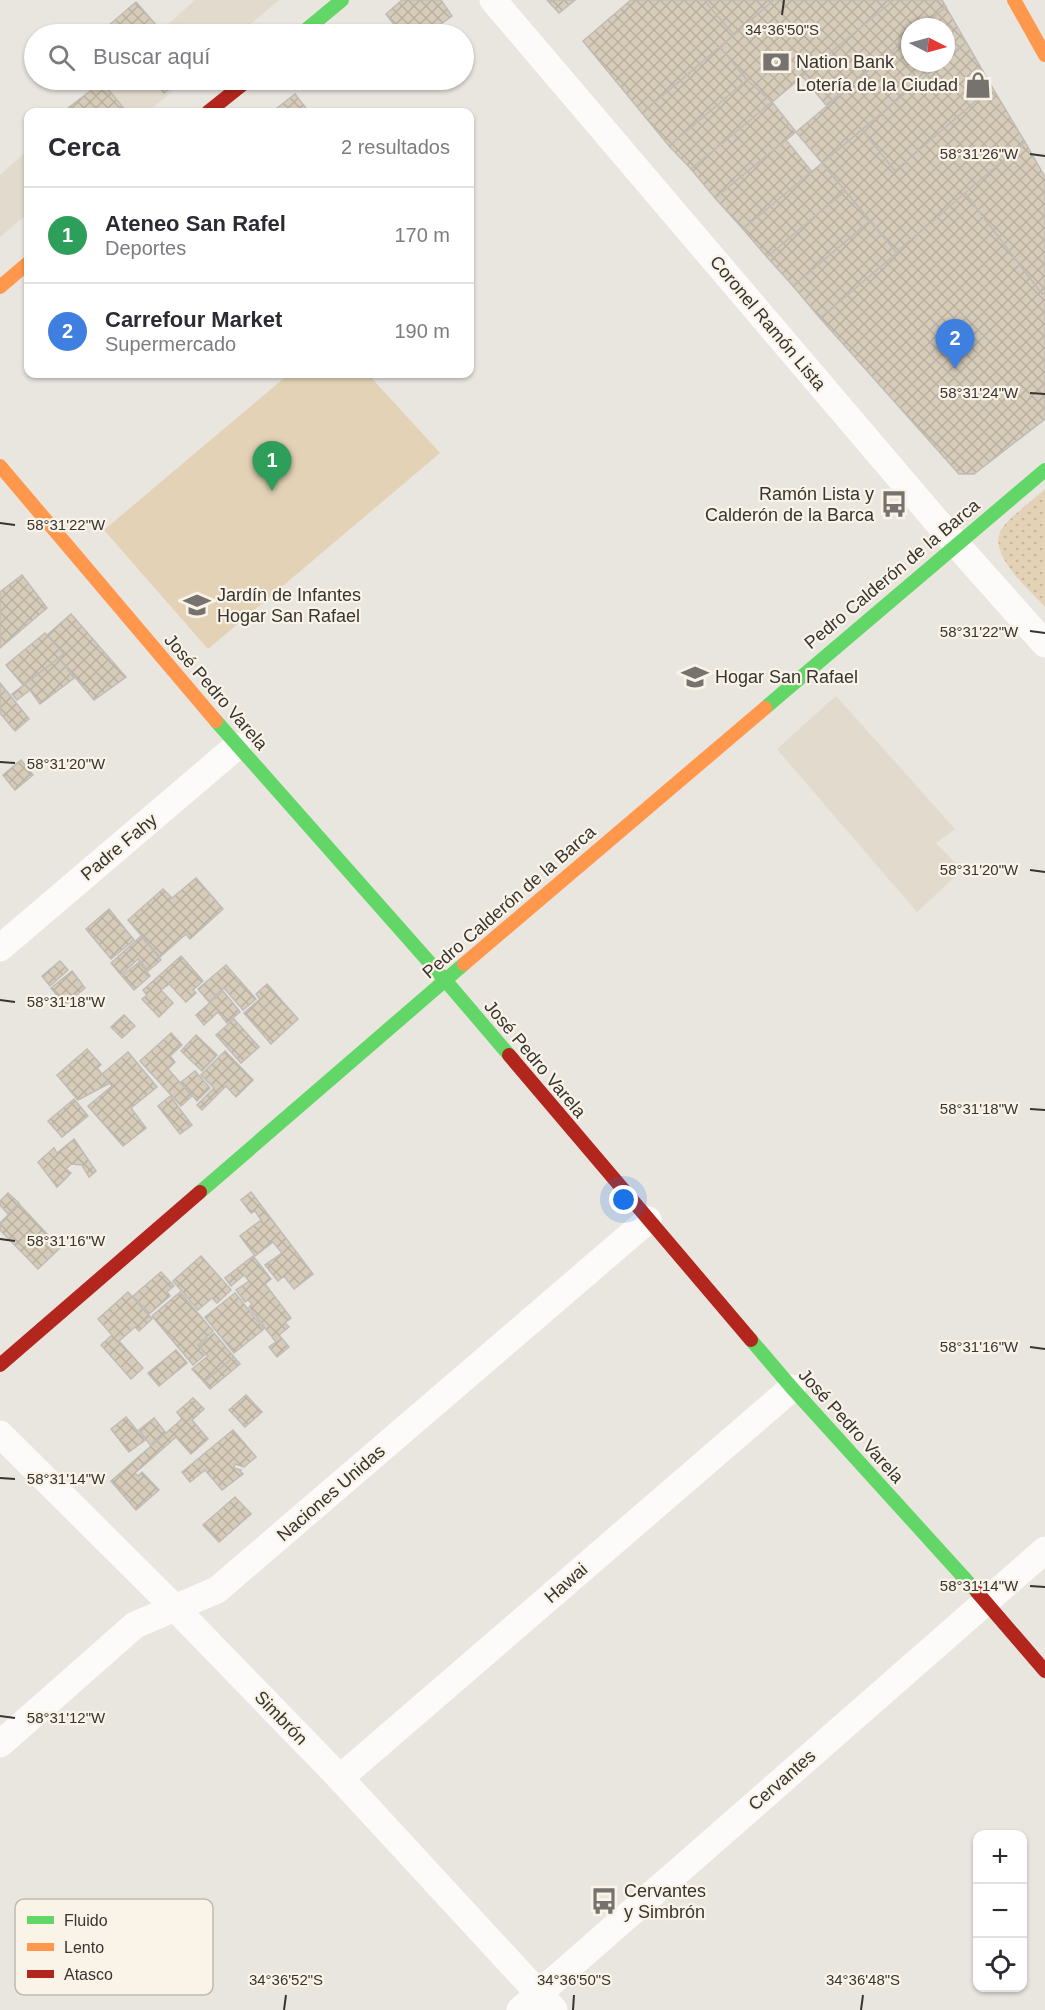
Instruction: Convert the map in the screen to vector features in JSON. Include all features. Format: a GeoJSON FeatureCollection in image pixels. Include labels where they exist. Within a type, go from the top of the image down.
{"type":"FeatureCollection","features":[{"type":"Feature","properties":{"kind":"street"},"geometry":{"type":"LineString","coordinates":[[313,24],[342,0]]}},
{"type":"Feature","properties":{"kind":"street","name":"Coronel Ramón Lista"},"geometry":{"type":"LineString","coordinates":[[493,0],[956,544],[1045,644]]}},
{"type":"Feature","properties":{"kind":"street"},"geometry":{"type":"LineString","coordinates":[[1014,0],[1045,55]]}},
{"type":"Feature","properties":{"kind":"street"},"geometry":{"type":"LineString","coordinates":[[213,108],[236,90]]}},
{"type":"Feature","properties":{"kind":"street"},"geometry":{"type":"LineString","coordinates":[[0,287],[24,266]]}},
{"type":"Feature","properties":{"kind":"street","name":"José Pedro Varela"},"geometry":{"type":"LineString","coordinates":[[0,466],[237,746],[445,980],[792,1388],[986,1602],[1045,1671]]}},
{"type":"Feature","properties":{"kind":"street","name":"Pedro Calderón de la Barca"},"geometry":{"type":"LineString","coordinates":[[0,1365],[445,980],[1045,470]]}},
{"type":"Feature","properties":{"kind":"street","name":"Padre Fahy"},"geometry":{"type":"LineString","coordinates":[[0,948],[237,746]]}},
{"type":"Feature","properties":{"kind":"street","name":"Naciones Unidas"},"geometry":{"type":"LineString","coordinates":[[0,1744],[135,1625],[217,1590],[648,1220]]}},
{"type":"Feature","properties":{"kind":"street","name":"Hawai"},"geometry":{"type":"LineString","coordinates":[[340,1779],[792,1388]]}},
{"type":"Feature","properties":{"kind":"street","name":"Simbrón"},"geometry":{"type":"LineString","coordinates":[[0,1434],[176,1608],[340,1779],[537,2005]]}},
{"type":"Feature","properties":{"kind":"street","name":"Cervantes"},"geometry":{"type":"LineString","coordinates":[[537,2005],[1045,1550]]}},
{"type":"Feature","properties":{"kind":"shaded area"},"geometry":{"type":"Polygon","coordinates":[[[195,0],[279,0],[251,24],[168,24],[195,0]]]}},
{"type":"Feature","properties":{"kind":"shaded area"},"geometry":{"type":"Polygon","coordinates":[[[95,90],[174,90],[152,108],[75,108],[95,90]]]}},
{"type":"Feature","properties":{"kind":"shaded area"},"geometry":{"type":"Polygon","coordinates":[[[24,154],[24,216],[0,237],[0,175],[24,154]]]}},
{"type":"Feature","properties":{"kind":"shaded area"},"geometry":{"type":"Polygon","coordinates":[[[284,378],[372,378],[440,453],[208,649],[104,530],[284,378]]]}},
{"type":"Feature","properties":{"kind":"shaded area"},"geometry":{"type":"Polygon","coordinates":[[[1045,489],[1045,607],[1011,570],[999,548],[999,537],[1003,527],[1045,489]]]}},
{"type":"Feature","properties":{"kind":"shaded area"},"geometry":{"type":"Polygon","coordinates":[[[836,696],[955,829],[936,843],[962,870],[917,912],[777,749],[836,696]]]}},
{"type":"Feature","properties":{"kind":"building"},"geometry":{"type":"Polygon","coordinates":[[[402,0],[441,0],[452,16],[441,24],[394,24],[386,14],[402,0]]]}},
{"type":"Feature","properties":{"kind":"building"},"geometry":{"type":"Polygon","coordinates":[[[547,0],[575,0],[559,13],[547,0]]]}},
{"type":"Feature","properties":{"kind":"building"},"geometry":{"type":"Polygon","coordinates":[[[631,0],[704,0],[734,35],[642,113],[583,41],[631,0]]]}},
{"type":"Feature","properties":{"kind":"building"},"geometry":{"type":"Polygon","coordinates":[[[704,0],[774,0],[734,35],[704,0]]]}},
{"type":"Feature","properties":{"kind":"building","name":"Nation Bank"},"geometry":{"type":"Polygon","coordinates":[[[774,0],[894,0],[772,102],[747,80],[720,47],[774,0]]]}},
{"type":"Feature","properties":{"kind":"building"},"geometry":{"type":"Polygon","coordinates":[[[894,0],[942,0],[946,7],[932,18],[901,18],[901,43],[826,105],[802,76],[894,0]]]}},
{"type":"Feature","properties":{"kind":"building"},"geometry":{"type":"Polygon","coordinates":[[[136,2],[155,24],[110,24],[136,2]]]}},
{"type":"Feature","properties":{"kind":"building"},"geometry":{"type":"Polygon","coordinates":[[[946,7],[952,18],[932,18],[946,7]]]}},
{"type":"Feature","properties":{"kind":"building"},"geometry":{"type":"Polygon","coordinates":[[[955,23],[966,42],[955,51],[955,23]]]}},
{"type":"Feature","properties":{"kind":"building"},"geometry":{"type":"Polygon","coordinates":[[[966,42],[992,87],[895,171],[862,130],[930,72],[955,72],[955,51],[966,42]]]}},
{"type":"Feature","properties":{"kind":"building"},"geometry":{"type":"Polygon","coordinates":[[[901,44],[901,72],[930,72],[822,163],[796,132],[901,44]]]}},
{"type":"Feature","properties":{"kind":"building"},"geometry":{"type":"Polygon","coordinates":[[[720,47],[747,80],[669,146],[642,113],[720,47]]]}},
{"type":"Feature","properties":{"kind":"building"},"geometry":{"type":"Polygon","coordinates":[[[747,80],[772,102],[691,169],[669,146],[747,80]]]}},
{"type":"Feature","properties":{"kind":"building"},"geometry":{"type":"Polygon","coordinates":[[[992,87],[1025,142],[897,253],[822,163],[862,130],[895,171],[992,87]]]}},
{"type":"Feature","properties":{"kind":"building"},"geometry":{"type":"Polygon","coordinates":[[[92,90],[109,90],[124,108],[68,108],[92,90]]]}},
{"type":"Feature","properties":{"kind":"building"},"geometry":{"type":"Polygon","coordinates":[[[295,94],[306,108],[277,108],[295,94]]]}},
{"type":"Feature","properties":{"kind":"building"},"geometry":{"type":"Polygon","coordinates":[[[772,102],[796,132],[715,198],[691,169],[772,102]]]}},
{"type":"Feature","properties":{"kind":"building"},"geometry":{"type":"Polygon","coordinates":[[[786,140],[812,172],[743,229],[715,198],[786,140]]]}},
{"type":"Feature","properties":{"kind":"building"},"geometry":{"type":"Polygon","coordinates":[[[1025,142],[1045,177],[1045,292],[1042,294],[965,193],[1025,142]]]}},
{"type":"Feature","properties":{"kind":"building"},"geometry":{"type":"Polygon","coordinates":[[[822,163],[845,191],[767,257],[743,229],[822,163]]]}},
{"type":"Feature","properties":{"kind":"building"},"geometry":{"type":"Polygon","coordinates":[[[845,191],[870,221],[793,286],[767,257],[845,191]]]}},
{"type":"Feature","properties":{"kind":"building"},"geometry":{"type":"Polygon","coordinates":[[[965,193],[1042,294],[1045,292],[1045,419],[974,474],[959,474],[820,318],[965,193]]]}},
{"type":"Feature","properties":{"kind":"building"},"geometry":{"type":"Polygon","coordinates":[[[870,221],[897,253],[820,318],[793,286],[870,221]]]}},
{"type":"Feature","properties":{"kind":"building"},"geometry":{"type":"Polygon","coordinates":[[[22,575],[47,608],[0,648],[0,592],[22,575]]]}},
{"type":"Feature","properties":{"kind":"building"},"geometry":{"type":"Polygon","coordinates":[[[71,614],[126,677],[94,700],[59,658],[64,654],[46,636],[71,614]]]}},
{"type":"Feature","properties":{"kind":"building"},"geometry":{"type":"Polygon","coordinates":[[[45,633],[64,654],[23,685],[6,665],[45,633]]]}},
{"type":"Feature","properties":{"kind":"building"},"geometry":{"type":"Polygon","coordinates":[[[59,658],[74,678],[40,704],[30,690],[17,700],[12,694],[59,658]]]}},
{"type":"Feature","properties":{"kind":"building"},"geometry":{"type":"Polygon","coordinates":[[[0,683],[29,719],[15,731],[0,713],[0,683]]]}},
{"type":"Feature","properties":{"kind":"building"},"geometry":{"type":"Polygon","coordinates":[[[21,760],[33,775],[15,790],[3,775],[21,760]]]}},
{"type":"Feature","properties":{"kind":"building"},"geometry":{"type":"Polygon","coordinates":[[[196,878],[223,909],[190,939],[186,934],[160,957],[128,920],[163,889],[172,898],[196,878]]]}},
{"type":"Feature","properties":{"kind":"building"},"geometry":{"type":"Polygon","coordinates":[[[109,909],[134,940],[111,959],[86,929],[109,909]]]}},
{"type":"Feature","properties":{"kind":"building"},"geometry":{"type":"Polygon","coordinates":[[[141,936],[161,960],[148,971],[138,959],[121,975],[111,963],[141,936]]]}},
{"type":"Feature","properties":{"kind":"building"},"geometry":{"type":"Polygon","coordinates":[[[181,956],[203,981],[193,990],[196,993],[186,1002],[169,984],[161,990],[173,1003],[159,1017],[142,999],[147,995],[143,990],[181,956]]]}},
{"type":"Feature","properties":{"kind":"building"},"geometry":{"type":"Polygon","coordinates":[[[60,961],[68,970],[50,986],[42,976],[60,961]]]}},
{"type":"Feature","properties":{"kind":"building"},"geometry":{"type":"Polygon","coordinates":[[[139,962],[150,976],[134,990],[122,976],[139,962]]]}},
{"type":"Feature","properties":{"kind":"building"},"geometry":{"type":"Polygon","coordinates":[[[226,965],[256,999],[243,1010],[224,988],[209,1002],[198,989],[226,965]]]}},
{"type":"Feature","properties":{"kind":"building"},"geometry":{"type":"Polygon","coordinates":[[[72,971],[85,988],[65,1005],[51,988],[72,971]]]}},
{"type":"Feature","properties":{"kind":"building"},"geometry":{"type":"Polygon","coordinates":[[[267,984],[298,1019],[271,1044],[244,1013],[260,999],[256,994],[267,984]]]}},
{"type":"Feature","properties":{"kind":"building"},"geometry":{"type":"Polygon","coordinates":[[[223,991],[240,1012],[227,1023],[218,1012],[204,1025],[196,1015],[223,991]]]}},
{"type":"Feature","properties":{"kind":"building"},"geometry":{"type":"Polygon","coordinates":[[[124,1015],[135,1026],[122,1038],[111,1027],[124,1015]]]}},
{"type":"Feature","properties":{"kind":"building"},"geometry":{"type":"Polygon","coordinates":[[[234,1019],[259,1047],[241,1063],[216,1035],[234,1019]]]}},
{"type":"Feature","properties":{"kind":"building"},"geometry":{"type":"Polygon","coordinates":[[[171,1033],[182,1045],[170,1056],[175,1062],[168,1069],[192,1096],[181,1106],[140,1061],[171,1033]]]}},
{"type":"Feature","properties":{"kind":"building"},"geometry":{"type":"Polygon","coordinates":[[[196,1035],[217,1055],[202,1071],[181,1051],[196,1035]]]}},
{"type":"Feature","properties":{"kind":"building"},"geometry":{"type":"Polygon","coordinates":[[[87,1049],[101,1065],[97,1068],[110,1083],[78,1100],[57,1075],[87,1049]]]}},
{"type":"Feature","properties":{"kind":"building"},"geometry":{"type":"Polygon","coordinates":[[[225,1051],[253,1080],[236,1097],[226,1086],[202,1110],[197,1105],[214,1088],[201,1075],[225,1051]]]}},
{"type":"Feature","properties":{"kind":"building"},"geometry":{"type":"Polygon","coordinates":[[[128,1052],[157,1087],[131,1108],[146,1128],[123,1146],[88,1106],[112,1086],[102,1074],[128,1052]]]}},
{"type":"Feature","properties":{"kind":"building"},"geometry":{"type":"Polygon","coordinates":[[[195,1071],[210,1088],[197,1101],[181,1082],[195,1071]]]}},
{"type":"Feature","properties":{"kind":"building"},"geometry":{"type":"Polygon","coordinates":[[[170,1096],[192,1125],[180,1134],[158,1106],[170,1096]]]}},
{"type":"Feature","properties":{"kind":"building"},"geometry":{"type":"Polygon","coordinates":[[[74,1099],[88,1116],[62,1137],[48,1121],[74,1099]]]}},
{"type":"Feature","properties":{"kind":"building"},"geometry":{"type":"Polygon","coordinates":[[[74,1139],[96,1171],[89,1177],[82,1165],[71,1164],[66,1169],[71,1173],[57,1187],[38,1162],[54,1148],[57,1153],[74,1139]]]}},
{"type":"Feature","properties":{"kind":"building"},"geometry":{"type":"Polygon","coordinates":[[[251,1192],[313,1274],[294,1289],[284,1276],[278,1281],[265,1265],[282,1253],[273,1242],[255,1256],[240,1236],[261,1220],[255,1211],[251,1213],[241,1200],[251,1192]]]}},
{"type":"Feature","properties":{"kind":"building"},"geometry":{"type":"Polygon","coordinates":[[[8,1193],[19,1203],[8,1214],[0,1205],[0,1201],[8,1193]]]}},
{"type":"Feature","properties":{"kind":"building"},"geometry":{"type":"Polygon","coordinates":[[[19,1204],[60,1248],[38,1269],[0,1230],[0,1223],[19,1204]]]}},
{"type":"Feature","properties":{"kind":"building"},"geometry":{"type":"Polygon","coordinates":[[[201,1256],[231,1290],[217,1303],[212,1298],[198,1310],[173,1281],[201,1256]]]}},
{"type":"Feature","properties":{"kind":"building"},"geometry":{"type":"Polygon","coordinates":[[[253,1256],[271,1279],[265,1284],[291,1318],[285,1323],[289,1327],[279,1335],[289,1347],[277,1357],[269,1347],[276,1342],[249,1307],[252,1304],[248,1300],[245,1302],[236,1290],[249,1281],[244,1275],[231,1286],[225,1278],[253,1256]]]}},
{"type":"Feature","properties":{"kind":"building"},"geometry":{"type":"Polygon","coordinates":[[[161,1272],[174,1286],[167,1292],[170,1296],[149,1314],[133,1296],[161,1272]]]}},
{"type":"Feature","properties":{"kind":"building"},"geometry":{"type":"Polygon","coordinates":[[[128,1292],[152,1319],[139,1331],[135,1327],[119,1341],[143,1368],[131,1379],[101,1345],[112,1335],[98,1319],[128,1292]]]}},
{"type":"Feature","properties":{"kind":"building"},"geometry":{"type":"Polygon","coordinates":[[[180,1292],[213,1331],[198,1345],[206,1354],[193,1365],[152,1316],[180,1292]]]}},
{"type":"Feature","properties":{"kind":"building"},"geometry":{"type":"Polygon","coordinates":[[[235,1293],[264,1329],[234,1353],[205,1317],[235,1293]]]}},
{"type":"Feature","properties":{"kind":"building"},"geometry":{"type":"Polygon","coordinates":[[[214,1333],[234,1357],[204,1382],[192,1369],[208,1356],[199,1346],[214,1333]]]}},
{"type":"Feature","properties":{"kind":"building"},"geometry":{"type":"Polygon","coordinates":[[[176,1350],[187,1363],[159,1386],[148,1373],[176,1350]]]}},
{"type":"Feature","properties":{"kind":"building"},"geometry":{"type":"Polygon","coordinates":[[[234,1357],[240,1364],[210,1389],[204,1382],[234,1357]]]}},
{"type":"Feature","properties":{"kind":"building"},"geometry":{"type":"Polygon","coordinates":[[[246,1395],[262,1412],[245,1427],[229,1410],[246,1395]]]}},
{"type":"Feature","properties":{"kind":"building"},"geometry":{"type":"Polygon","coordinates":[[[193,1398],[204,1409],[192,1420],[208,1439],[191,1454],[176,1437],[135,1473],[138,1476],[142,1472],[159,1490],[136,1510],[111,1481],[182,1419],[177,1412],[193,1398]]]}},
{"type":"Feature","properties":{"kind":"building"},"geometry":{"type":"Polygon","coordinates":[[[126,1417],[145,1440],[129,1452],[111,1429],[126,1417]]]}},
{"type":"Feature","properties":{"kind":"building"},"geometry":{"type":"Polygon","coordinates":[[[154,1418],[166,1433],[150,1445],[139,1430],[154,1418]]]}},
{"type":"Feature","properties":{"kind":"building"},"geometry":{"type":"Polygon","coordinates":[[[233,1430],[256,1457],[244,1467],[235,1464],[234,1468],[241,1470],[243,1474],[222,1490],[205,1470],[190,1482],[182,1472],[233,1430]]]}},
{"type":"Feature","properties":{"kind":"building"},"geometry":{"type":"Polygon","coordinates":[[[235,1497],[251,1514],[219,1542],[203,1525],[235,1497]]]}},
{"type":"Feature","properties":{"kind":"traffic: fast"},"geometry":{"type":"LineString","coordinates":[[313,24],[342,0]]}},
{"type":"Feature","properties":{"kind":"traffic: fast"},"geometry":{"type":"LineString","coordinates":[[765,708],[1045,470]]}},
{"type":"Feature","properties":{"kind":"traffic: fast"},"geometry":{"type":"LineString","coordinates":[[216,721],[509,1055]]}},
{"type":"Feature","properties":{"kind":"traffic: fast"},"geometry":{"type":"LineString","coordinates":[[200,1192],[464,964]]}},
{"type":"Feature","properties":{"kind":"traffic: fast"},"geometry":{"type":"LineString","coordinates":[[751,1340],[977,1592]]}},
{"type":"Feature","properties":{"kind":"traffic: slow"},"geometry":{"type":"LineString","coordinates":[[1014,0],[1045,55]]}},
{"type":"Feature","properties":{"kind":"traffic: slow"},"geometry":{"type":"LineString","coordinates":[[0,287],[24,266]]}},
{"type":"Feature","properties":{"kind":"traffic: slow"},"geometry":{"type":"LineString","coordinates":[[0,466],[216,721]]}},
{"type":"Feature","properties":{"kind":"traffic: slow"},"geometry":{"type":"LineString","coordinates":[[464,964],[765,708]]}},
{"type":"Feature","properties":{"kind":"traffic: jam"},"geometry":{"type":"LineString","coordinates":[[213,108],[236,90]]}},
{"type":"Feature","properties":{"kind":"traffic: jam"},"geometry":{"type":"LineString","coordinates":[[509,1055],[751,1340]]}},
{"type":"Feature","properties":{"kind":"traffic: jam"},"geometry":{"type":"LineString","coordinates":[[0,1365],[200,1192]]}},
{"type":"Feature","properties":{"kind":"traffic: jam"},"geometry":{"type":"LineString","coordinates":[[977,1592],[1045,1671]]}},
{"type":"Feature","properties":{"kind":"place","name":"Nation Bank"},"geometry":{"type":"Point","coordinates":[776,62]}},
{"type":"Feature","properties":{"kind":"place","name":"Lotería de la Ciudad"},"geometry":{"type":"Point","coordinates":[978,85]}},
{"type":"Feature","properties":{"kind":"place","name":"Carrefour Market"},"geometry":{"type":"Point","coordinates":[955,369]}},
{"type":"Feature","properties":{"kind":"place","name":"Ateneo San Rafel"},"geometry":{"type":"Point","coordinates":[272,491]}},
{"type":"Feature","properties":{"kind":"place","name":"Ramón Lista y Calderón de la Barca"},"geometry":{"type":"Point","coordinates":[894,504]}},
{"type":"Feature","properties":{"kind":"place","name":"Jardín de Infantes Hogar San Rafael"},"geometry":{"type":"Point","coordinates":[197,605]}},
{"type":"Feature","properties":{"kind":"place","name":"Hogar San Rafael"},"geometry":{"type":"Point","coordinates":[695,677]}},
{"type":"Feature","properties":{"kind":"place","name":"Cervantes y Simbrón"},"geometry":{"type":"Point","coordinates":[604,1901]}}]}
